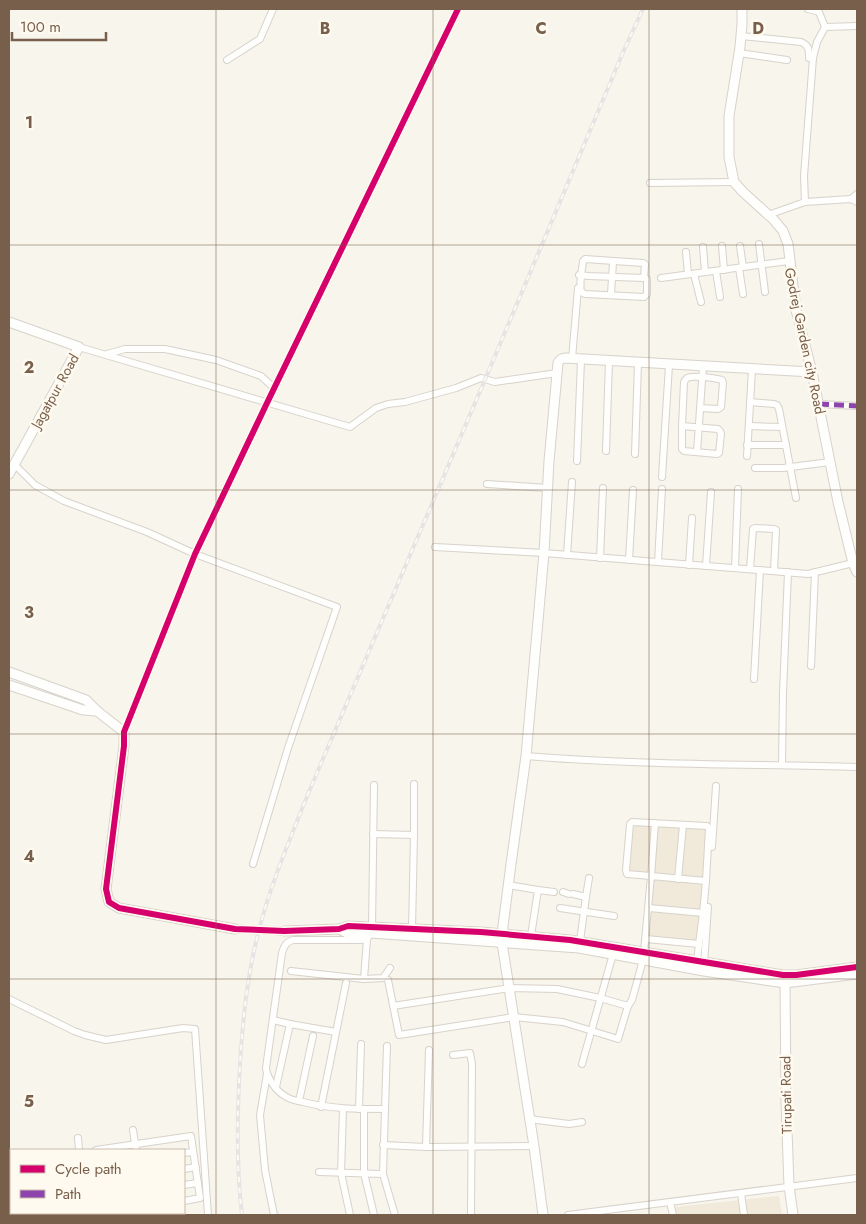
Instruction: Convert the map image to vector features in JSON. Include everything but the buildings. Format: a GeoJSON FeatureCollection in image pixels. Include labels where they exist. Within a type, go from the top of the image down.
{"type":"FeatureCollection","features":[{"type":"Feature","properties":{"kind":"street"},"geometry":{"type":"LineString","coordinates":[[227,60],[260,39],[273,9]]}},
{"type":"Feature","properties":{"kind":"street"},"geometry":{"type":"LineString","coordinates":[[235,929],[119,908],[109,902],[106,889],[124,746],[124,732],[195,554],[458,9]]}},
{"type":"Feature","properties":{"kind":"street"},"geometry":{"type":"LineString","coordinates":[[650,184],[734,182],[729,157],[729,116],[739,53],[742,9]]}},
{"type":"Feature","properties":{"kind":"street"},"geometry":{"type":"LineString","coordinates":[[808,9],[818,12],[825,27]]}},
{"type":"Feature","properties":{"kind":"street"},"geometry":{"type":"LineString","coordinates":[[825,27],[857,26]]}},
{"type":"Feature","properties":{"kind":"street"},"geometry":{"type":"LineString","coordinates":[[806,202],[804,176],[813,58],[817,42],[825,27]]}},
{"type":"Feature","properties":{"kind":"street"},"geometry":{"type":"LineString","coordinates":[[741,36],[801,42],[808,46],[809,58]]}},
{"type":"Feature","properties":{"kind":"street"},"geometry":{"type":"LineString","coordinates":[[739,53],[787,60]]}},
{"type":"Feature","properties":{"kind":"street","name":"Godrej Garden city Road"},"geometry":{"type":"LineString","coordinates":[[734,182],[783,231],[788,244],[796,310],[812,372],[838,502],[853,563],[857,572]]}},
{"type":"Feature","properties":{"kind":"street"},"geometry":{"type":"LineString","coordinates":[[768,215],[806,202],[854,201],[857,194]]}},
{"type":"Feature","properties":{"kind":"street"},"geometry":{"type":"LineString","coordinates":[[759,244],[766,292]]}},
{"type":"Feature","properties":{"kind":"street"},"geometry":{"type":"LineString","coordinates":[[722,246],[724,270]]}},
{"type":"Feature","properties":{"kind":"street"},"geometry":{"type":"LineString","coordinates":[[740,246],[743,294]]}},
{"type":"Feature","properties":{"kind":"street"},"geometry":{"type":"LineString","coordinates":[[703,247],[705,272]]}},
{"type":"Feature","properties":{"kind":"street"},"geometry":{"type":"LineString","coordinates":[[686,252],[691,274],[701,302]]}},
{"type":"Feature","properties":{"kind":"street"},"geometry":{"type":"LineString","coordinates":[[577,461],[577,359],[580,259]]}},
{"type":"Feature","properties":{"kind":"street"},"geometry":{"type":"LineString","coordinates":[[585,259],[643,263],[645,264],[644,278],[647,281],[648,287],[644,297],[585,294],[581,292],[580,275],[585,259]]}},
{"type":"Feature","properties":{"kind":"street"},"geometry":{"type":"LineString","coordinates":[[611,294],[613,262]]}},
{"type":"Feature","properties":{"kind":"street"},"geometry":{"type":"LineString","coordinates":[[662,278],[789,262]]}},
{"type":"Feature","properties":{"kind":"street"},"geometry":{"type":"LineString","coordinates":[[716,271],[720,297]]}},
{"type":"Feature","properties":{"kind":"street"},"geometry":{"type":"LineString","coordinates":[[580,275],[644,278]]}},
{"type":"Feature","properties":{"kind":"street","name":"Jagatpur Road"},"geometry":{"type":"LineString","coordinates":[[9,322],[79,346],[9,474]]}},
{"type":"Feature","properties":{"kind":"street"},"geometry":{"type":"LineString","coordinates":[[79,346],[350,427],[376,408],[456,388],[481,378],[495,382],[557,374]]}},
{"type":"Feature","properties":{"kind":"street"},"geometry":{"type":"LineString","coordinates":[[106,354],[125,349],[165,349],[216,360],[261,376],[274,388]]}},
{"type":"Feature","properties":{"kind":"street"},"geometry":{"type":"LineString","coordinates":[[543,1215],[502,938],[526,756],[558,363],[562,358],[812,372]]}},
{"type":"Feature","properties":{"kind":"street"},"geometry":{"type":"LineString","coordinates":[[606,451],[609,361]]}},
{"type":"Feature","properties":{"kind":"street"},"geometry":{"type":"LineString","coordinates":[[635,454],[638,363]]}},
{"type":"Feature","properties":{"kind":"street"},"geometry":{"type":"LineString","coordinates":[[662,477],[669,365]]}},
{"type":"Feature","properties":{"kind":"street"},"geometry":{"type":"LineString","coordinates":[[697,452],[703,366]]}},
{"type":"Feature","properties":{"kind":"street"},"geometry":{"type":"LineString","coordinates":[[747,456],[752,369]]}},
{"type":"Feature","properties":{"kind":"street"},"geometry":{"type":"LineString","coordinates":[[682,426],[718,429],[720,431],[720,450],[717,454],[684,451],[682,449],[681,446],[684,382],[689,377],[722,380],[721,408],[700,408]]}},
{"type":"Feature","properties":{"kind":"street"},"geometry":{"type":"LineString","coordinates":[[750,402],[774,404],[779,409],[796,498]]}},
{"type":"Feature","properties":{"kind":"street"},"geometry":{"type":"LineString","coordinates":[[818,404],[857,406]]}},
{"type":"Feature","properties":{"kind":"street"},"geometry":{"type":"LineString","coordinates":[[748,426],[782,427]]}},
{"type":"Feature","properties":{"kind":"street"},"geometry":{"type":"LineString","coordinates":[[748,445],[786,445]]}},
{"type":"Feature","properties":{"kind":"street"},"geometry":{"type":"LineString","coordinates":[[755,468],[783,468],[830,462]]}},
{"type":"Feature","properties":{"kind":"street"},"geometry":{"type":"LineString","coordinates":[[14,464],[35,485],[64,501],[147,532],[195,554],[337,607],[288,748],[253,864]]}},
{"type":"Feature","properties":{"kind":"street"},"geometry":{"type":"LineString","coordinates":[[567,555],[572,482]]}},
{"type":"Feature","properties":{"kind":"street"},"geometry":{"type":"LineString","coordinates":[[487,484],[548,488]]}},
{"type":"Feature","properties":{"kind":"street"},"geometry":{"type":"LineString","coordinates":[[600,558],[603,488]]}},
{"type":"Feature","properties":{"kind":"street"},"geometry":{"type":"LineString","coordinates":[[658,562],[662,489]]}},
{"type":"Feature","properties":{"kind":"street"},"geometry":{"type":"LineString","coordinates":[[735,568],[738,489]]}},
{"type":"Feature","properties":{"kind":"street"},"geometry":{"type":"LineString","coordinates":[[629,560],[633,490]]}},
{"type":"Feature","properties":{"kind":"street"},"geometry":{"type":"LineString","coordinates":[[706,566],[711,492]]}},
{"type":"Feature","properties":{"kind":"street"},"geometry":{"type":"LineString","coordinates":[[689,565],[692,518]]}},
{"type":"Feature","properties":{"kind":"street"},"geometry":{"type":"LineString","coordinates":[[750,569],[752,529],[774,529],[776,530],[774,571]]}},
{"type":"Feature","properties":{"kind":"street"},"geometry":{"type":"LineString","coordinates":[[435,547],[544,553],[808,574],[853,563]]}},
{"type":"Feature","properties":{"kind":"street"},"geometry":{"type":"LineString","coordinates":[[754,679],[760,570]]}},
{"type":"Feature","properties":{"kind":"street"},"geometry":{"type":"LineString","coordinates":[[782,765],[788,572]]}},
{"type":"Feature","properties":{"kind":"street"},"geometry":{"type":"LineString","coordinates":[[811,666],[815,572]]}},
{"type":"Feature","properties":{"kind":"street"},"geometry":{"type":"LineString","coordinates":[[9,672],[86,700],[124,732]]}},
{"type":"Feature","properties":{"kind":"street"},"geometry":{"type":"LineString","coordinates":[[32,693],[36,682]]}},
{"type":"Feature","properties":{"kind":"street"},"geometry":{"type":"LineString","coordinates":[[9,685],[83,710],[97,711]]}},
{"type":"Feature","properties":{"kind":"street"},"geometry":{"type":"LineString","coordinates":[[526,756],[626,761],[857,767]]}},
{"type":"Feature","properties":{"kind":"street"},"geometry":{"type":"LineString","coordinates":[[412,929],[414,784]]}},
{"type":"Feature","properties":{"kind":"street"},"geometry":{"type":"LineString","coordinates":[[364,979],[370,933],[374,785]]}},
{"type":"Feature","properties":{"kind":"street"},"geometry":{"type":"LineString","coordinates":[[702,964],[716,786]]}},
{"type":"Feature","properties":{"kind":"street"},"geometry":{"type":"LineString","coordinates":[[702,964],[699,944],[704,913],[706,881],[709,827],[631,823],[627,874],[706,881]]}},
{"type":"Feature","properties":{"kind":"street"},"geometry":{"type":"LineString","coordinates":[[388,980],[398,1035],[514,1017],[563,1022],[618,1039],[628,1006],[632,1000],[644,956],[655,823]]}},
{"type":"Feature","properties":{"kind":"street"},"geometry":{"type":"LineString","coordinates":[[678,879],[683,825]]}},
{"type":"Feature","properties":{"kind":"street"},"geometry":{"type":"LineString","coordinates":[[373,834],[414,835]]}},
{"type":"Feature","properties":{"kind":"street"},"geometry":{"type":"LineString","coordinates":[[580,941],[589,878]]}},
{"type":"Feature","properties":{"kind":"street"},"geometry":{"type":"LineString","coordinates":[[508,886],[554,892]]}},
{"type":"Feature","properties":{"kind":"street"},"geometry":{"type":"LineString","coordinates":[[531,936],[538,890]]}},
{"type":"Feature","properties":{"kind":"street"},"geometry":{"type":"LineString","coordinates":[[568,893],[586,897]]}},
{"type":"Feature","properties":{"kind":"street"},"geometry":{"type":"LineString","coordinates":[[560,908],[614,916]]}},
{"type":"Feature","properties":{"kind":"street"},"geometry":{"type":"LineString","coordinates":[[649,908],[704,913]]}},
{"type":"Feature","properties":{"kind":"street"},"geometry":{"type":"LineString","coordinates":[[284,932],[338,928],[347,933],[502,938],[531,936],[580,941],[644,956]]}},
{"type":"Feature","properties":{"kind":"street"},"geometry":{"type":"LineString","coordinates":[[274,1215],[265,1170],[260,1115],[282,953],[287,941],[412,929],[502,938],[613,954],[644,956],[785,979],[857,974]]}},
{"type":"Feature","properties":{"kind":"street"},"geometry":{"type":"LineString","coordinates":[[646,939],[699,944]]}},
{"type":"Feature","properties":{"kind":"street"},"geometry":{"type":"LineString","coordinates":[[582,1064],[613,954]]}},
{"type":"Feature","properties":{"kind":"street"},"geometry":{"type":"LineString","coordinates":[[785,979],[796,974],[857,967]]}},
{"type":"Feature","properties":{"kind":"street"},"geometry":{"type":"LineString","coordinates":[[291,971],[364,979],[383,978],[390,968]]}},
{"type":"Feature","properties":{"kind":"street","name":"Tirupati Road"},"geometry":{"type":"LineString","coordinates":[[785,979],[786,1102],[789,1186],[793,1215]]}},
{"type":"Feature","properties":{"kind":"street"},"geometry":{"type":"LineString","coordinates":[[321,1107],[346,983]]}},
{"type":"Feature","properties":{"kind":"street"},"geometry":{"type":"LineString","coordinates":[[393,1006],[510,988],[557,989],[628,1006]]}},
{"type":"Feature","properties":{"kind":"street"},"geometry":{"type":"LineString","coordinates":[[9,999],[74,1031],[106,1040],[183,1028],[195,1029],[208,1215]]}},
{"type":"Feature","properties":{"kind":"street"},"geometry":{"type":"LineString","coordinates":[[273,1020],[336,1032]]}},
{"type":"Feature","properties":{"kind":"street"},"geometry":{"type":"LineString","coordinates":[[276,1087],[290,1024]]}},
{"type":"Feature","properties":{"kind":"street"},"geometry":{"type":"LineString","coordinates":[[299,1101],[313,1036]]}},
{"type":"Feature","properties":{"kind":"street"},"geometry":{"type":"LineString","coordinates":[[361,1044],[364,1173],[374,1215]]}},
{"type":"Feature","properties":{"kind":"street"},"geometry":{"type":"LineString","coordinates":[[387,1046],[383,1174],[395,1215]]}},
{"type":"Feature","properties":{"kind":"street"},"geometry":{"type":"LineString","coordinates":[[426,1147],[429,1050]]}},
{"type":"Feature","properties":{"kind":"street"},"geometry":{"type":"LineString","coordinates":[[453,1055],[470,1053],[472,1064],[470,1215]]}},
{"type":"Feature","properties":{"kind":"street"},"geometry":{"type":"LineString","coordinates":[[267,1074],[285,1097],[321,1107],[385,1110]]}},
{"type":"Feature","properties":{"kind":"street"},"geometry":{"type":"LineString","coordinates":[[343,1109],[341,1173],[350,1215]]}},
{"type":"Feature","properties":{"kind":"street"},"geometry":{"type":"LineString","coordinates":[[529,1119],[569,1124],[582,1122]]}},
{"type":"Feature","properties":{"kind":"street"},"geometry":{"type":"LineString","coordinates":[[133,1130],[135,1147]]}},
{"type":"Feature","properties":{"kind":"street"},"geometry":{"type":"LineString","coordinates":[[109,1149],[135,1147],[191,1136],[200,1198],[185,1201]]}},
{"type":"Feature","properties":{"kind":"street"},"geometry":{"type":"LineString","coordinates":[[78,1138],[79,1149]]}},
{"type":"Feature","properties":{"kind":"street"},"geometry":{"type":"LineString","coordinates":[[383,1145],[426,1147],[534,1146]]}},
{"type":"Feature","properties":{"kind":"street"},"geometry":{"type":"LineString","coordinates":[[185,1153],[194,1152]]}},
{"type":"Feature","properties":{"kind":"street"},"geometry":{"type":"LineString","coordinates":[[185,1169],[196,1167]]}},
{"type":"Feature","properties":{"kind":"street"},"geometry":{"type":"LineString","coordinates":[[319,1172],[383,1174]]}},
{"type":"Feature","properties":{"kind":"street"},"geometry":{"type":"LineString","coordinates":[[568,1215],[857,1178]]}},
{"type":"Feature","properties":{"kind":"street"},"geometry":{"type":"LineString","coordinates":[[185,1185],[198,1183]]}},
{"type":"Feature","properties":{"kind":"street"},"geometry":{"type":"LineString","coordinates":[[741,1193],[744,1215]]}},
{"type":"Feature","properties":{"kind":"street"},"geometry":{"type":"LineString","coordinates":[[670,1202],[673,1215]]}},
{"type":"Feature","properties":{"kind":"street"},"geometry":{"type":"LineString","coordinates":[[80,1215],[91,1214]]}},
{"type":"Feature","properties":{"kind":"shaded area"},"geometry":{"type":"Polygon","coordinates":[[[632,822],[709,828],[699,944],[646,939],[651,876],[626,873],[632,822]]]}},
{"type":"Feature","properties":{"kind":"shaded area"},"geometry":{"type":"Polygon","coordinates":[[[779,1196],[782,1215],[677,1215],[675,1207],[779,1196]]]}},
{"type":"Feature","properties":{"kind":"tunnel"},"geometry":{"type":"LineString","coordinates":[[235,929],[284,931]]}},
{"type":"Feature","properties":{"kind":"railway"},"geometry":{"type":"LineString","coordinates":[[242,1215],[238,1140],[239,1083],[243,1030],[251,963],[269,895],[308,794],[643,9]]}},
{"type":"Feature","properties":{"kind":"marked path"},"geometry":{"type":"LineString","coordinates":[[819,404],[857,406]]}},
{"type":"Feature","properties":{"kind":"cycle path"},"geometry":{"type":"LineString","coordinates":[[458,9],[195,554],[124,732],[124,746],[106,889],[109,902],[119,908],[235,929],[284,931],[339,929],[348,926],[481,932],[570,940],[783,975],[857,967]]}}]}
